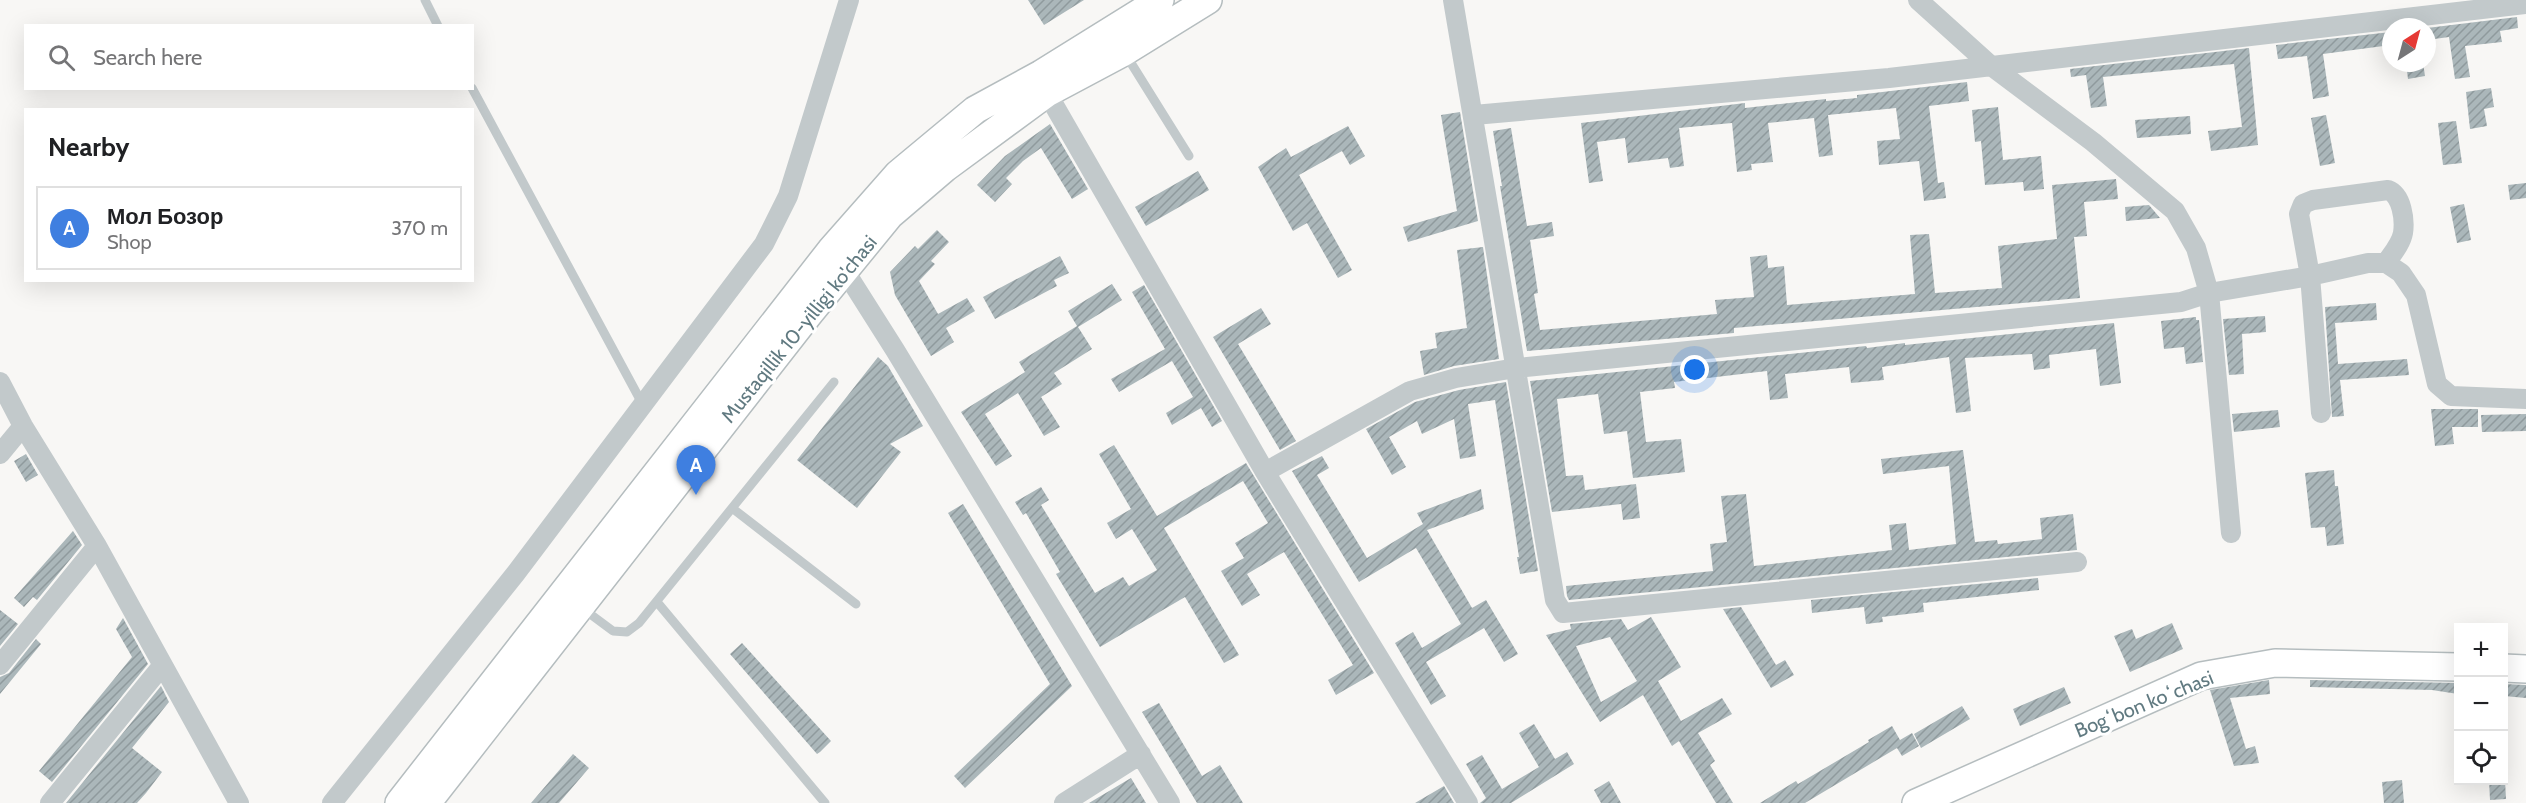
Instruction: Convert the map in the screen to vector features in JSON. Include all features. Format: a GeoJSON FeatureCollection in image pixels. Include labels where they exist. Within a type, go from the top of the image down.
{"type":"FeatureCollection","features":[{"type":"Feature","properties":{"kind":"main road","name":"Mustaqillik 10-yilligi ko'chasi"},"geometry":{"type":"LineString","coordinates":[[427,803],[580,606],[838,261],[898,174],[975,110],[1041,74],[1160,0]]}},
{"type":"Feature","properties":{"kind":"main road","name":"Mustaqillik 10-yilligi ko'chasi"},"geometry":{"type":"LineString","coordinates":[[399,803],[838,261],[945,168],[1047,93],[1124,52],[1208,0]]}},
{"type":"Feature","properties":{"kind":"main road","name":"Bogʻbon koʻchasi"},"geometry":{"type":"LineString","coordinates":[[1916,803],[2201,676],[2275,663],[2454,667]]}},
{"type":"Feature","properties":{"kind":"main road"},"geometry":{"type":"LineString","coordinates":[[2508,668],[2526,669]]}},
{"type":"Feature","properties":{"kind":"street"},"geometry":{"type":"LineString","coordinates":[[332,803],[516,573],[764,244],[788,196],[849,0]]}},
{"type":"Feature","properties":{"kind":"street"},"geometry":{"type":"LineString","coordinates":[[1453,0],[1555,600],[1563,613],[2077,562]]}},
{"type":"Feature","properties":{"kind":"street"},"geometry":{"type":"LineString","coordinates":[[1918,0],[1990,65],[2093,142],[2175,211],[2196,248],[2209,293],[2231,532]]}},
{"type":"Feature","properties":{"kind":"street"},"geometry":{"type":"LineString","coordinates":[[1474,115],[1889,78],[2526,4]]}},
{"type":"Feature","properties":{"kind":"street"},"geometry":{"type":"LineString","coordinates":[[1047,93],[1265,472],[1468,803]]}},
{"type":"Feature","properties":{"kind":"street"},"geometry":{"type":"LineString","coordinates":[[2321,413],[2310,276],[2299,213],[2303,204],[2313,200],[2388,190],[2393,192],[2400,201],[2403,232],[2386,263]]}},
{"type":"Feature","properties":{"kind":"street"},"geometry":{"type":"LineString","coordinates":[[838,261],[895,350],[1170,803]]}},
{"type":"Feature","properties":{"kind":"street"},"geometry":{"type":"LineString","coordinates":[[1265,472],[1410,391],[1456,378],[1516,368],[2181,302],[2209,293],[2310,276],[2368,263],[2386,263],[2401,273],[2416,295],[2437,384],[2451,396],[2526,399]]}},
{"type":"Feature","properties":{"kind":"street"},"geometry":{"type":"LineString","coordinates":[[0,382],[23,426],[97,546],[239,803]]}},
{"type":"Feature","properties":{"kind":"street"},"geometry":{"type":"LineString","coordinates":[[0,454],[23,426]]}},
{"type":"Feature","properties":{"kind":"street"},"geometry":{"type":"LineString","coordinates":[[0,665],[97,546]]}},
{"type":"Feature","properties":{"kind":"street"},"geometry":{"type":"LineString","coordinates":[[50,803],[162,666]]}},
{"type":"Feature","properties":{"kind":"street"},"geometry":{"type":"LineString","coordinates":[[1064,803],[1141,754]]}},
{"type":"Feature","properties":{"kind":"lane"},"geometry":{"type":"LineString","coordinates":[[424,0],[437,24]]}},
{"type":"Feature","properties":{"kind":"lane"},"geometry":{"type":"LineString","coordinates":[[1124,52],[1189,156]]}},
{"type":"Feature","properties":{"kind":"lane"},"geometry":{"type":"LineString","coordinates":[[473,90],[643,405]]}},
{"type":"Feature","properties":{"kind":"lane"},"geometry":{"type":"LineString","coordinates":[[580,606],[613,631],[627,632],[639,623],[834,382]]}},
{"type":"Feature","properties":{"kind":"lane"},"geometry":{"type":"LineString","coordinates":[[732,508],[856,604]]}},
{"type":"Feature","properties":{"kind":"lane"},"geometry":{"type":"LineString","coordinates":[[657,602],[825,803]]}},
{"type":"Feature","properties":{"kind":"building"},"geometry":{"type":"Polygon","coordinates":[[[1028,0],[1084,0],[1044,25],[1028,0]]]}},
{"type":"Feature","properties":{"kind":"building"},"geometry":{"type":"Polygon","coordinates":[[[2517,17],[2518,28],[2500,31],[2502,42],[2465,46],[2470,77],[2455,79],[2449,37],[2436,39],[2436,27],[2517,17]]]}},
{"type":"Feature","properties":{"kind":"building"},"geometry":{"type":"Polygon","coordinates":[[[2382,33],[2382,46],[2323,54],[2329,96],[2313,99],[2307,56],[2278,59],[2276,45],[2382,33]]]}},
{"type":"Feature","properties":{"kind":"building"},"geometry":{"type":"Polygon","coordinates":[[[2249,48],[2258,145],[2211,151],[2208,131],[2242,127],[2234,64],[2103,77],[2107,106],[2091,108],[2086,75],[2071,77],[2070,69],[2249,48]]]}},
{"type":"Feature","properties":{"kind":"building"},"geometry":{"type":"Polygon","coordinates":[[[2407,72],[2424,72],[2425,76],[2408,79],[2407,72]]]}},
{"type":"Feature","properties":{"kind":"building"},"geometry":{"type":"Polygon","coordinates":[[[1967,82],[1969,101],[1929,106],[1938,183],[1944,182],[1946,198],[1924,201],[1919,161],[1879,165],[1877,141],[1900,139],[1896,108],[1828,115],[1833,155],[1819,157],[1814,118],[1768,123],[1773,162],[1751,164],[1752,170],[1737,172],[1732,123],[1679,128],[1684,166],[1670,168],[1668,158],[1628,163],[1625,138],[1597,142],[1603,181],[1589,183],[1581,123],[1745,103],[1745,108],[1857,98],[1857,95],[1967,82]]]}},
{"type":"Feature","properties":{"kind":"building"},"geometry":{"type":"Polygon","coordinates":[[[2491,88],[2494,107],[2484,109],[2487,126],[2470,129],[2466,92],[2491,88]]]}},
{"type":"Feature","properties":{"kind":"building"},"geometry":{"type":"Polygon","coordinates":[[[1998,107],[2003,160],[2041,156],[2044,189],[2024,191],[2023,182],[1985,185],[1981,141],[1975,142],[1972,110],[1998,107]]]}},
{"type":"Feature","properties":{"kind":"building"},"geometry":{"type":"Polygon","coordinates":[[[1460,112],[1478,221],[1408,242],[1403,227],[1457,211],[1441,115],[1460,112]]]}},
{"type":"Feature","properties":{"kind":"building"},"geometry":{"type":"Polygon","coordinates":[[[2326,115],[2335,163],[2320,166],[2311,118],[2326,115]]]}},
{"type":"Feature","properties":{"kind":"building"},"geometry":{"type":"Polygon","coordinates":[[[2190,116],[2191,134],[2137,138],[2135,120],[2190,116]]]}},
{"type":"Feature","properties":{"kind":"building"},"geometry":{"type":"Polygon","coordinates":[[[2456,121],[2462,163],[2443,165],[2438,123],[2456,121]]]}},
{"type":"Feature","properties":{"kind":"building"},"geometry":{"type":"Polygon","coordinates":[[[1050,124],[1088,189],[1072,199],[1041,148],[1023,161],[1006,178],[1012,184],[995,202],[977,185],[1005,156],[1050,124]]]}},
{"type":"Feature","properties":{"kind":"building"},"geometry":{"type":"Polygon","coordinates":[[[1348,126],[1365,156],[1350,165],[1342,151],[1299,175],[1352,270],[1338,278],[1307,223],[1293,231],[1258,167],[1286,148],[1291,157],[1348,126]]]}},
{"type":"Feature","properties":{"kind":"building"},"geometry":{"type":"Polygon","coordinates":[[[1511,128],[1527,226],[1552,222],[1554,236],[1530,240],[1538,293],[1534,294],[1540,330],[1717,314],[1715,300],[1754,297],[1750,257],[1767,255],[1768,268],[1784,266],[1787,305],[1915,294],[1910,235],[1929,234],[1935,293],[2002,288],[1998,246],[2057,239],[2052,185],[2116,179],[2118,199],[2084,202],[2087,236],[2074,237],[2080,298],[1734,328],[1734,333],[1527,351],[1493,131],[1511,128]]]}},
{"type":"Feature","properties":{"kind":"building"},"geometry":{"type":"Polygon","coordinates":[[[1198,171],[1209,190],[1146,226],[1135,207],[1198,171]]]}},
{"type":"Feature","properties":{"kind":"building"},"geometry":{"type":"Polygon","coordinates":[[[2526,183],[2526,198],[2510,200],[2508,185],[2526,183]]]}},
{"type":"Feature","properties":{"kind":"building"},"geometry":{"type":"Polygon","coordinates":[[[2464,204],[2471,240],[2457,243],[2450,207],[2464,204]]]}},
{"type":"Feature","properties":{"kind":"building"},"geometry":{"type":"Polygon","coordinates":[[[2149,205],[2160,218],[2126,221],[2125,207],[2149,205]]]}},
{"type":"Feature","properties":{"kind":"building"},"geometry":{"type":"Polygon","coordinates":[[[937,230],[949,242],[931,261],[935,264],[919,281],[938,314],[967,298],[975,311],[946,328],[954,342],[931,356],[895,295],[890,272],[915,246],[918,249],[937,230]]]}},
{"type":"Feature","properties":{"kind":"building"},"geometry":{"type":"Polygon","coordinates":[[[1483,247],[1499,359],[1454,366],[1424,375],[1420,351],[1437,348],[1435,333],[1467,328],[1457,250],[1483,247]]]}},
{"type":"Feature","properties":{"kind":"building"},"geometry":{"type":"Polygon","coordinates":[[[1060,256],[1069,273],[1054,280],[1057,286],[995,319],[983,297],[1060,256]]]}},
{"type":"Feature","properties":{"kind":"building"},"geometry":{"type":"Polygon","coordinates":[[[1112,284],[1122,300],[1078,327],[1092,349],[1054,373],[1062,384],[1041,397],[1060,427],[1044,436],[1018,393],[985,414],[1012,456],[996,466],[961,412],[1025,372],[1019,362],[1077,326],[1068,311],[1112,284]]]}},
{"type":"Feature","properties":{"kind":"building"},"geometry":{"type":"Polygon","coordinates":[[[1144,285],[1222,421],[1212,427],[1201,408],[1172,425],[1166,413],[1193,397],[1172,361],[1119,392],[1111,379],[1165,349],[1132,292],[1144,285]]]}},
{"type":"Feature","properties":{"kind":"building"},"geometry":{"type":"Polygon","coordinates":[[[2376,303],[2377,320],[2335,323],[2338,364],[2407,359],[2409,375],[2340,380],[2344,416],[2332,417],[2325,307],[2376,303]]]}},
{"type":"Feature","properties":{"kind":"building"},"geometry":{"type":"Polygon","coordinates":[[[1261,308],[1271,324],[1238,344],[1296,441],[1280,450],[1213,337],[1261,308]]]}},
{"type":"Feature","properties":{"kind":"building"},"geometry":{"type":"Polygon","coordinates":[[[2265,316],[2266,332],[2242,334],[2244,374],[2229,375],[2223,319],[2265,316]]]}},
{"type":"Feature","properties":{"kind":"building"},"geometry":{"type":"Polygon","coordinates":[[[2196,317],[2196,320],[2199,320],[2203,362],[2186,364],[2184,347],[2164,349],[2161,321],[2196,317]]]}},
{"type":"Feature","properties":{"kind":"building"},"geometry":{"type":"Polygon","coordinates":[[[2114,323],[2121,383],[2100,386],[2096,349],[2049,355],[2050,368],[2034,370],[2032,354],[1965,358],[1971,411],[1956,413],[1949,357],[1882,367],[1884,380],[1851,383],[1849,367],[1785,374],[1788,398],[1770,400],[1767,371],[1674,382],[1675,388],[1640,392],[1646,442],[1681,439],[1685,472],[1633,478],[1627,431],[1604,434],[1598,394],[1557,399],[1566,476],[1583,475],[1585,490],[1636,484],[1640,518],[1623,520],[1621,504],[1552,512],[1530,381],[2114,323]]]}},
{"type":"Feature","properties":{"kind":"building"},"geometry":{"type":"Polygon","coordinates":[[[878,357],[888,366],[923,426],[890,444],[901,452],[857,508],[797,460],[878,357]]]}},
{"type":"Feature","properties":{"kind":"building"},"geometry":{"type":"Polygon","coordinates":[[[1506,382],[1538,571],[1520,574],[1495,400],[1468,404],[1476,456],[1460,459],[1454,419],[1422,434],[1417,421],[1389,437],[1406,467],[1392,475],[1366,429],[1415,402],[1459,390],[1506,382]]]}},
{"type":"Feature","properties":{"kind":"building"},"geometry":{"type":"Polygon","coordinates":[[[2431,409],[2478,409],[2478,427],[2452,427],[2454,444],[2435,446],[2431,409]]]}},
{"type":"Feature","properties":{"kind":"building"},"geometry":{"type":"Polygon","coordinates":[[[2278,410],[2280,427],[2234,432],[2232,414],[2278,410]]]}},
{"type":"Feature","properties":{"kind":"building"},"geometry":{"type":"Polygon","coordinates":[[[2526,414],[2526,431],[2482,432],[2481,415],[2526,414]]]}},
{"type":"Feature","properties":{"kind":"building"},"geometry":{"type":"Polygon","coordinates":[[[1114,445],[1157,516],[1246,463],[1374,673],[1336,695],[1328,680],[1353,665],[1284,552],[1247,574],[1260,595],[1242,606],[1221,571],[1244,558],[1235,543],[1268,523],[1243,481],[1164,528],[1239,655],[1224,663],[1185,597],[1100,647],[1056,574],[1060,572],[1026,513],[1023,515],[1015,502],[1041,487],[1049,500],[1041,505],[1095,593],[1123,577],[1129,586],[1157,570],[1132,529],[1116,539],[1107,523],[1131,509],[1099,454],[1114,445]]]}},
{"type":"Feature","properties":{"kind":"building"},"geometry":{"type":"Polygon","coordinates":[[[1963,450],[1975,542],[1997,540],[1998,544],[2042,539],[2040,518],[2073,514],[2077,550],[1569,600],[1567,596],[1566,586],[1713,571],[1710,544],[1727,542],[1721,496],[1746,494],[1754,566],[1892,550],[1889,525],[1906,523],[1909,550],[1956,544],[1949,466],[1883,474],[1881,459],[1963,450]]]}},
{"type":"Feature","properties":{"kind":"building"},"geometry":{"type":"Polygon","coordinates":[[[26,454],[38,475],[26,482],[14,461],[26,454]]]}},
{"type":"Feature","properties":{"kind":"building"},"geometry":{"type":"Polygon","coordinates":[[[1322,456],[1329,468],[1317,475],[1367,558],[1423,524],[1417,513],[1481,489],[1484,509],[1427,530],[1472,608],[1486,600],[1518,654],[1504,662],[1484,628],[1426,662],[1446,696],[1431,705],[1395,643],[1413,632],[1422,648],[1461,624],[1416,548],[1359,582],[1292,471],[1322,456]]]}},
{"type":"Feature","properties":{"kind":"building"},"geometry":{"type":"Polygon","coordinates":[[[2334,470],[2335,486],[2338,486],[2344,544],[2327,546],[2325,527],[2311,528],[2305,473],[2334,470]]]}},
{"type":"Feature","properties":{"kind":"building"},"geometry":{"type":"Polygon","coordinates":[[[963,504],[1072,686],[965,788],[954,776],[1050,684],[948,513],[963,504]]]}},
{"type":"Feature","properties":{"kind":"building"},"geometry":{"type":"Polygon","coordinates":[[[73,531],[82,545],[37,600],[33,597],[24,607],[14,598],[73,531]]]}},
{"type":"Feature","properties":{"kind":"building"},"geometry":{"type":"Polygon","coordinates":[[[2038,578],[2039,590],[1923,603],[1924,612],[1882,617],[1883,622],[1866,624],[1864,607],[1812,613],[1811,600],[2038,578]]]}},
{"type":"Feature","properties":{"kind":"building"},"geometry":{"type":"Polygon","coordinates":[[[1741,607],[1776,665],[1785,660],[1794,675],[1771,688],[1723,609],[1741,607]]]}},
{"type":"Feature","properties":{"kind":"building"},"geometry":{"type":"Polygon","coordinates":[[[0,610],[18,624],[0,646],[0,610]]]}},
{"type":"Feature","properties":{"kind":"building"},"geometry":{"type":"Polygon","coordinates":[[[1651,617],[1681,667],[1658,681],[1681,721],[1722,698],[1732,714],[1698,733],[1715,761],[1710,765],[1733,803],[1716,803],[1679,741],[1672,746],[1643,695],[1600,722],[1546,635],[1571,629],[1570,624],[1621,619],[1628,630],[1651,617]],[[1610,637],[1576,646],[1601,702],[1637,681],[1610,637]]]}},
{"type":"Feature","properties":{"kind":"building"},"geometry":{"type":"Polygon","coordinates":[[[123,618],[148,664],[52,782],[39,771],[132,657],[116,629],[123,618]]]}},
{"type":"Feature","properties":{"kind":"building"},"geometry":{"type":"Polygon","coordinates":[[[2172,623],[2183,649],[2130,672],[2114,636],[2132,629],[2136,639],[2172,623]]]}},
{"type":"Feature","properties":{"kind":"building"},"geometry":{"type":"Polygon","coordinates":[[[36,639],[41,644],[0,694],[0,677],[9,673],[36,639]]]}},
{"type":"Feature","properties":{"kind":"building"},"geometry":{"type":"Polygon","coordinates":[[[742,643],[831,741],[820,752],[817,754],[730,654],[742,643]]]}},
{"type":"Feature","properties":{"kind":"building"},"geometry":{"type":"Polygon","coordinates":[[[2269,680],[2270,694],[2230,698],[2246,749],[2255,746],[2259,763],[2234,766],[2210,690],[2269,680]]]}},
{"type":"Feature","properties":{"kind":"building"},"geometry":{"type":"Polygon","coordinates":[[[2310,680],[2454,683],[2454,693],[2432,690],[2310,687],[2310,680]]]}},
{"type":"Feature","properties":{"kind":"building"},"geometry":{"type":"Polygon","coordinates":[[[2508,684],[2526,685],[2526,698],[2508,696],[2508,684]]]}},
{"type":"Feature","properties":{"kind":"building"},"geometry":{"type":"Polygon","coordinates":[[[161,686],[169,702],[132,748],[162,772],[146,793],[137,803],[66,803],[161,686]]]}},
{"type":"Feature","properties":{"kind":"building"},"geometry":{"type":"Polygon","coordinates":[[[2064,687],[2071,703],[2020,726],[2013,709],[2064,687]]]}},
{"type":"Feature","properties":{"kind":"building"},"geometry":{"type":"Polygon","coordinates":[[[1159,703],[1202,776],[1220,765],[1243,803],[1197,803],[1142,712],[1159,703]]]}},
{"type":"Feature","properties":{"kind":"building"},"geometry":{"type":"Polygon","coordinates":[[[1962,706],[1970,719],[1921,748],[1914,734],[1962,706]]]}},
{"type":"Feature","properties":{"kind":"building"},"geometry":{"type":"Polygon","coordinates":[[[1534,724],[1555,759],[1567,752],[1574,764],[1511,803],[1480,803],[1486,798],[1466,764],[1482,755],[1502,789],[1539,767],[1519,733],[1534,724]]]}},
{"type":"Feature","properties":{"kind":"building"},"geometry":{"type":"Polygon","coordinates":[[[1892,726],[1900,740],[1912,733],[1919,746],[1902,756],[1897,748],[1805,803],[1760,803],[1796,781],[1798,784],[1892,726]]]}},
{"type":"Feature","properties":{"kind":"building"},"geometry":{"type":"Polygon","coordinates":[[[573,754],[589,768],[559,803],[531,803],[573,754]]]}},
{"type":"Feature","properties":{"kind":"building"},"geometry":{"type":"Polygon","coordinates":[[[1131,778],[1146,803],[1089,803],[1131,778]]]}},
{"type":"Feature","properties":{"kind":"building"},"geometry":{"type":"Polygon","coordinates":[[[2402,780],[2404,803],[2384,803],[2382,782],[2402,780]]]}},
{"type":"Feature","properties":{"kind":"building"},"geometry":{"type":"Polygon","coordinates":[[[1609,781],[1621,803],[1601,803],[1594,790],[1609,781]]]}},
{"type":"Feature","properties":{"kind":"building"},"geometry":{"type":"Polygon","coordinates":[[[2489,785],[2505,785],[2506,799],[2490,800],[2489,785]]]}},
{"type":"Feature","properties":{"kind":"building"},"geometry":{"type":"Polygon","coordinates":[[[1444,786],[1454,803],[1415,803],[1444,786]]]}},
{"type":"Feature","properties":{"kind":"place","name":"Мол Бозор"},"geometry":{"type":"Point","coordinates":[696,495]}}]}
